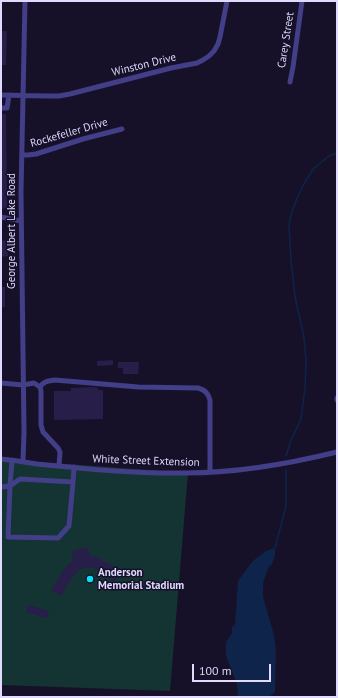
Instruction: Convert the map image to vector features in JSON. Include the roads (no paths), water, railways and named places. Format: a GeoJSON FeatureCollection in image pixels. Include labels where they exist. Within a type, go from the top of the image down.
{"type":"FeatureCollection","features":[{"type":"Feature","properties":{"kind":"street","name":"George Albert Lake Road"},"geometry":{"type":"LineString","coordinates":[[23,461],[21,221],[25,1]]}},
{"type":"Feature","properties":{"kind":"street","name":"Winston Drive"},"geometry":{"type":"LineString","coordinates":[[1,95],[59,96],[197,63],[209,56],[218,44],[227,1]]}},
{"type":"Feature","properties":{"kind":"street","name":"Carey Street"},"geometry":{"type":"LineString","coordinates":[[290,82],[302,1]]}},
{"type":"Feature","properties":{"kind":"street"},"geometry":{"type":"LineString","coordinates":[[1,108],[7,108],[9,95]]}},
{"type":"Feature","properties":{"kind":"street","name":"Rockefeller Drive"},"geometry":{"type":"LineString","coordinates":[[22,155],[36,154],[83,139],[122,129]]}},
{"type":"Feature","properties":{"kind":"street"},"geometry":{"type":"LineString","coordinates":[[1,217],[21,221]]}},
{"type":"Feature","properties":{"kind":"street"},"geometry":{"type":"LineString","coordinates":[[40,387],[46,381],[54,380],[138,387],[198,388],[204,390],[208,393],[210,400],[210,472]]}},
{"type":"Feature","properties":{"kind":"street"},"geometry":{"type":"LineString","coordinates":[[1,383],[23,385],[34,384],[40,387]]}},
{"type":"Feature","properties":{"kind":"street"},"geometry":{"type":"LineString","coordinates":[[40,387],[41,425],[44,432],[60,452],[59,466]]}},
{"type":"Feature","properties":{"kind":"street","name":"White Street Extension"},"geometry":{"type":"LineString","coordinates":[[1,459],[59,466],[144,472],[188,473],[238,470],[270,466],[337,452]]}},
{"type":"Feature","properties":{"kind":"street"},"geometry":{"type":"LineString","coordinates":[[12,460],[8,537],[58,538],[69,526],[74,467]]}},
{"type":"Feature","properties":{"kind":"street"},"geometry":{"type":"LineString","coordinates":[[1,487],[10,486],[20,479],[73,482]]}},
{"type":"Feature","properties":{"kind":"water"},"geometry":{"type":"Polygon","coordinates":[[[275,548],[275,555],[272,564],[268,568],[263,583],[263,597],[274,635],[276,652],[275,692],[269,697],[238,697],[237,684],[226,656],[226,642],[232,633],[232,627],[235,624],[238,581],[254,560],[266,551],[275,548]]]}},
{"type":"Feature","properties":{"kind":"waterway"},"geometry":{"type":"LineString","coordinates":[[286,456],[291,440],[301,419],[305,388],[306,360],[304,337],[295,297],[289,225],[291,214],[298,196],[314,168],[329,156],[337,153]]}},
{"type":"Feature","properties":{"kind":"waterway"},"geometry":{"type":"LineString","coordinates":[[275,548],[286,506],[286,470]]}},
{"type":"Feature","properties":{"kind":"place","name":"Anderson Memorial Stadium"},"geometry":{"type":"Point","coordinates":[90,579]}}]}
